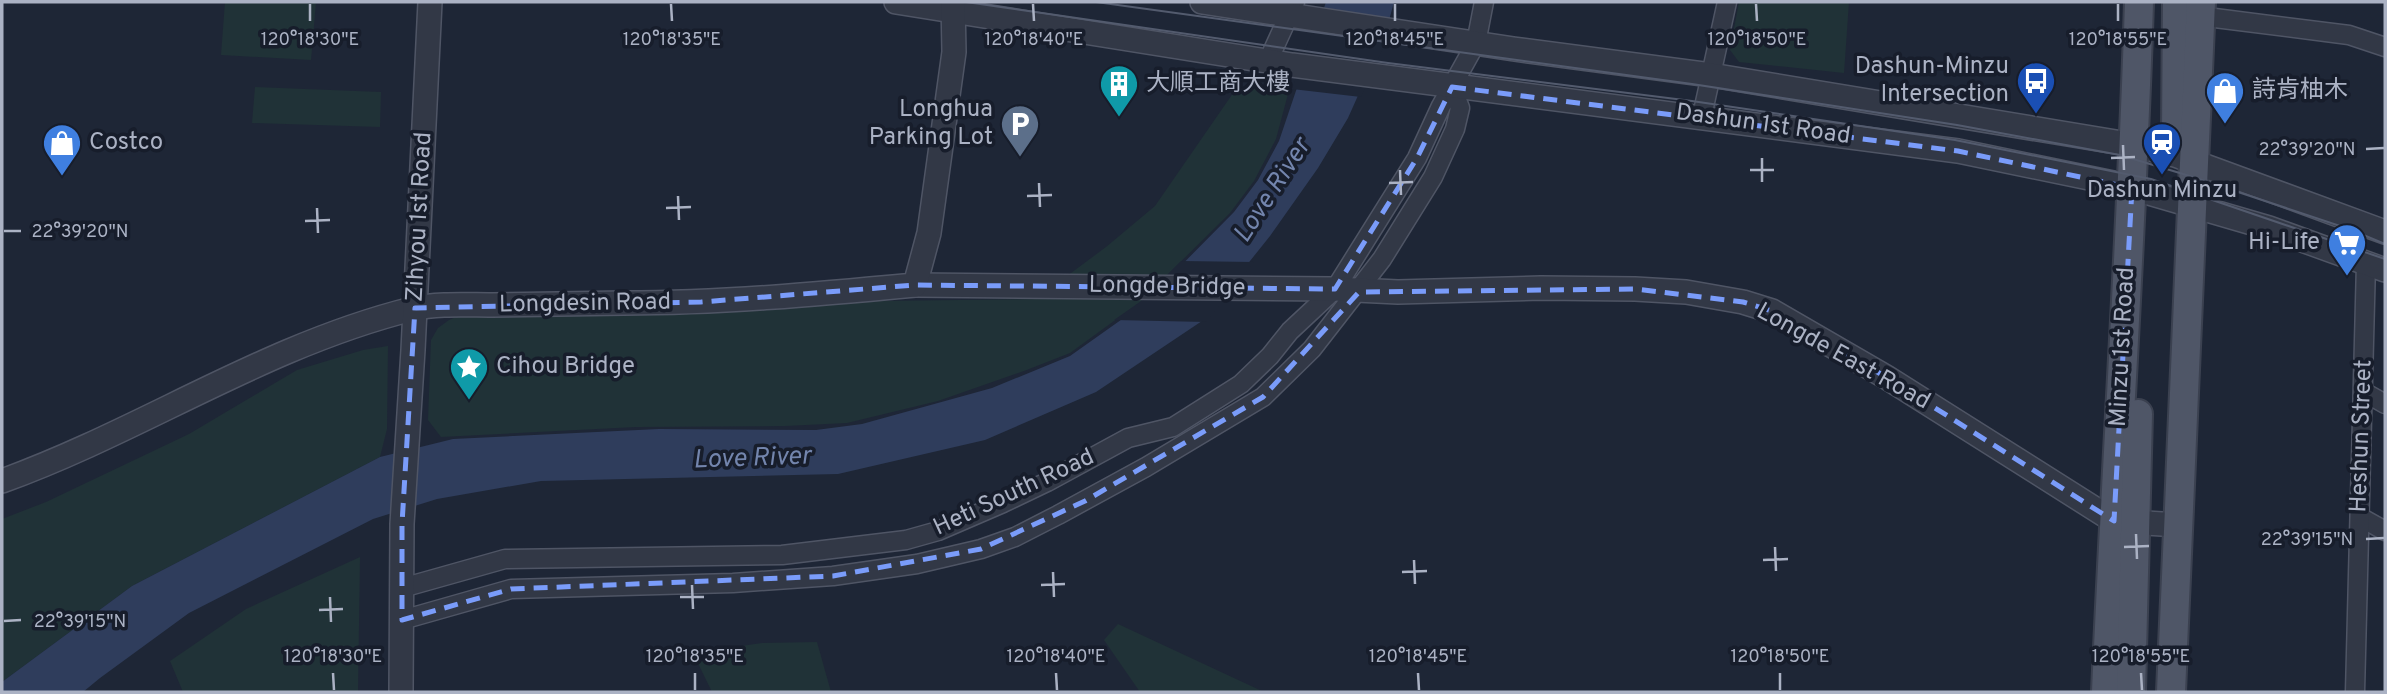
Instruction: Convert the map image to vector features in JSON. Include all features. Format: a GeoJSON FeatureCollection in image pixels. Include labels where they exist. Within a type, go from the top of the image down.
{"type":"FeatureCollection","features":[{"type":"Feature","properties":{"kind":"main road","name":"Minzu 1st Road"},"geometry":{"type":"LineString","coordinates":[[2139,2],[2164,152]]}},
{"type":"Feature","properties":{"kind":"main road","name":"Minzu 1st Road"},"geometry":{"type":"LineString","coordinates":[[2131,692],[2146,523],[2164,152],[2183,7]]}},
{"type":"Feature","properties":{"kind":"main road","name":"Minzu 1st Road"},"geometry":{"type":"LineString","coordinates":[[2153,692],[2146,523],[2164,152],[2183,7]]}},
{"type":"Feature","properties":{"kind":"main road","name":"Minzu 1st Road"},"geometry":{"type":"LineString","coordinates":[[2106,692],[2146,523]]}},
{"type":"Feature","properties":{"kind":"main road","name":"Minzu 1st Road"},"geometry":{"type":"LineString","coordinates":[[2146,523],[2171,692]]}},
{"type":"Feature","properties":{"kind":"street","name":"Zihyou 1st Road"},"geometry":{"type":"LineString","coordinates":[[402,588],[402,524],[409,433],[430,2]]}},
{"type":"Feature","properties":{"kind":"street"},"geometry":{"type":"LineString","coordinates":[[895,2],[953,6],[1268,61],[1299,11],[1209,2]]}},
{"type":"Feature","properties":{"kind":"street"},"geometry":{"type":"LineString","coordinates":[[1452,87],[1476,43],[1484,2]]}},
{"type":"Feature","properties":{"kind":"street"},"geometry":{"type":"LineString","coordinates":[[1702,116],[1727,2]]}},
{"type":"Feature","properties":{"kind":"street"},"geometry":{"type":"LineString","coordinates":[[915,285],[929,233],[954,52],[953,6]]}},
{"type":"Feature","properties":{"kind":"street"},"geometry":{"type":"LineString","coordinates":[[2183,7],[2349,35],[2385,47]]}},
{"type":"Feature","properties":{"kind":"street","name":"Dashun 1st Road"},"geometry":{"type":"LineString","coordinates":[[1299,11],[1390,30],[1711,75],[2164,152],[2385,232]]}},
{"type":"Feature","properties":{"kind":"street","name":"Dashun 1st Road"},"geometry":{"type":"LineString","coordinates":[[1268,61],[1958,151],[2078,174],[2162,197],[2269,228],[2376,267]]}},
{"type":"Feature","properties":{"kind":"street","name":"Heti South Road"},"geometry":{"type":"LineString","coordinates":[[402,588],[505,559],[782,555],[906,540],[938,531],[1047,482],[1128,438],[1174,427],[1241,384],[1270,356],[1290,331],[1335,289],[1417,158],[1452,87]]}},
{"type":"Feature","properties":{"kind":"street","name":"Heti South Road"},"geometry":{"type":"LineString","coordinates":[[402,620],[511,589],[733,583],[827,577],[917,564],[981,549],[1015,537],[1085,501],[1263,397],[1312,349],[1359,292],[1433,177],[1455,129],[1460,108],[1452,87]]}},
{"type":"Feature","properties":{"kind":"street","name":"Heti South Road"},"geometry":{"type":"LineString","coordinates":[[1359,292],[1372,260],[1418,181],[1417,158]]}},
{"type":"Feature","properties":{"kind":"street","name":"Heshun Street"},"geometry":{"type":"LineString","coordinates":[[2355,692],[2364,392],[2376,267]]}},
{"type":"Feature","properties":{"kind":"street","name":"Longdesin Road"},"geometry":{"type":"LineString","coordinates":[[2,481],[44,465],[246,368],[305,343],[415,308],[458,304],[701,302],[915,285]]}},
{"type":"Feature","properties":{"kind":"street","name":"Longde Bridge"},"geometry":{"type":"LineString","coordinates":[[915,285],[1268,289]]}},
{"type":"Feature","properties":{"kind":"street","name":"Longde East Road"},"geometry":{"type":"LineString","coordinates":[[1268,289],[1335,289],[1359,292],[1635,289],[1686,292],[1743,302],[1772,312],[2146,523]]}},
{"type":"Feature","properties":{"kind":"street"},"geometry":{"type":"LineString","coordinates":[[2364,392],[2385,404]]}},
{"type":"Feature","properties":{"kind":"street"},"geometry":{"type":"LineString","coordinates":[[2360,517],[2385,531]]}},
{"type":"Feature","properties":{"kind":"street"},"geometry":{"type":"LineString","coordinates":[[401,692],[402,588]]}},
{"type":"Feature","properties":{"kind":"highlighted area"},"geometry":{"type":"Polygon","coordinates":[[[1452,87],[1958,151],[2132,188],[2114,521],[1886,377],[1772,311],[1743,302],[1635,289],[1359,292],[1263,397],[1085,501],[981,549],[833,576],[511,589],[402,620],[402,524],[415,308],[701,302],[915,285],[1335,289],[1417,158],[1452,87]]]}},
{"type":"Feature","properties":{"kind":"shaded area"},"geometry":{"type":"Polygon","coordinates":[[[225,2],[316,2],[311,60],[221,55],[225,2]]]}},
{"type":"Feature","properties":{"kind":"shaded area"},"geometry":{"type":"Polygon","coordinates":[[[1739,2],[1849,2],[1844,73],[1739,62],[1730,50],[1739,2]]]}},
{"type":"Feature","properties":{"kind":"shaded area"},"geometry":{"type":"Polygon","coordinates":[[[1238,86],[1288,94],[1276,139],[1254,181],[1230,213],[1140,302],[1070,353],[938,401],[847,423],[636,427],[441,437],[428,420],[431,340],[438,328],[461,315],[800,302],[1036,299],[1106,247],[1155,206],[1238,86]]]}},
{"type":"Feature","properties":{"kind":"shaded area"},"geometry":{"type":"Polygon","coordinates":[[[255,87],[381,92],[380,127],[252,123],[255,87]]]}},
{"type":"Feature","properties":{"kind":"shaded area"},"geometry":{"type":"Polygon","coordinates":[[[388,346],[387,429],[380,457],[132,586],[2,682],[2,519],[46,502],[189,434],[297,370],[363,350],[388,346]]]}},
{"type":"Feature","properties":{"kind":"shaded area"},"geometry":{"type":"Polygon","coordinates":[[[360,557],[358,692],[183,692],[170,661],[246,609],[360,557]]]}},
{"type":"Feature","properties":{"kind":"shaded area"},"geometry":{"type":"Polygon","coordinates":[[[1118,624],[1264,692],[1140,692],[1104,640],[1118,624]]]}},
{"type":"Feature","properties":{"kind":"shaded area"},"geometry":{"type":"Polygon","coordinates":[[[817,642],[831,692],[712,692],[693,653],[762,643],[817,642]]]}},
{"type":"Feature","properties":{"kind":"water","name":"Love River"},"geometry":{"type":"Polygon","coordinates":[[[1326,2],[1394,2],[1385,35],[1348,118],[1318,168],[1270,236],[1202,321],[1096,392],[985,440],[838,474],[541,481],[437,499],[373,519],[189,613],[83,692],[2,692],[2,682],[132,586],[380,457],[453,439],[659,429],[816,430],[862,424],[992,388],[1070,356],[1142,305],[1234,212],[1258,180],[1279,141],[1326,2]]]}},
{"type":"Feature","properties":{"kind":"pier"},"geometry":{"type":"Polygon","coordinates":[[[1320,10],[1388,37],[1361,97],[1292,89],[1320,10]]]}},
{"type":"Feature","properties":{"kind":"pier"},"geometry":{"type":"Polygon","coordinates":[[[1181,261],[1254,262],[1206,322],[1114,320],[1140,302],[1181,261]]]}},
{"type":"Feature","properties":{"kind":"tram line"},"geometry":{"type":"LineString","coordinates":[[966,2],[1388,63],[1692,101],[1955,140],[2151,179],[2385,259]]}},
{"type":"Feature","properties":{"kind":"tram line"},"geometry":{"type":"LineString","coordinates":[[1096,2],[1692,84],[1957,125],[2120,155],[2349,229],[2385,244]]}},
{"type":"Feature","properties":{"kind":"place","name":"Dashun-Minzu Intersection"},"geometry":{"type":"Point","coordinates":[2036,115]}},
{"type":"Feature","properties":{"kind":"place","name":"大順工商大樓"},"geometry":{"type":"Point","coordinates":[1119,118]}},
{"type":"Feature","properties":{"kind":"place","name":"詩肯柚木"},"geometry":{"type":"Point","coordinates":[2225,125]}},
{"type":"Feature","properties":{"kind":"place","name":"Longhua Parking Lot"},"geometry":{"type":"Point","coordinates":[1020,158]}},
{"type":"Feature","properties":{"kind":"place","name":"Dashun Minzu"},"geometry":{"type":"Point","coordinates":[2162,176]}},
{"type":"Feature","properties":{"kind":"place","name":"Costco"},"geometry":{"type":"Point","coordinates":[62,177]}},
{"type":"Feature","properties":{"kind":"place","name":"Hi-Life"},"geometry":{"type":"Point","coordinates":[2347,277]}},
{"type":"Feature","properties":{"kind":"place","name":"Cihou Bridge"},"geometry":{"type":"Point","coordinates":[469,401]}}]}
